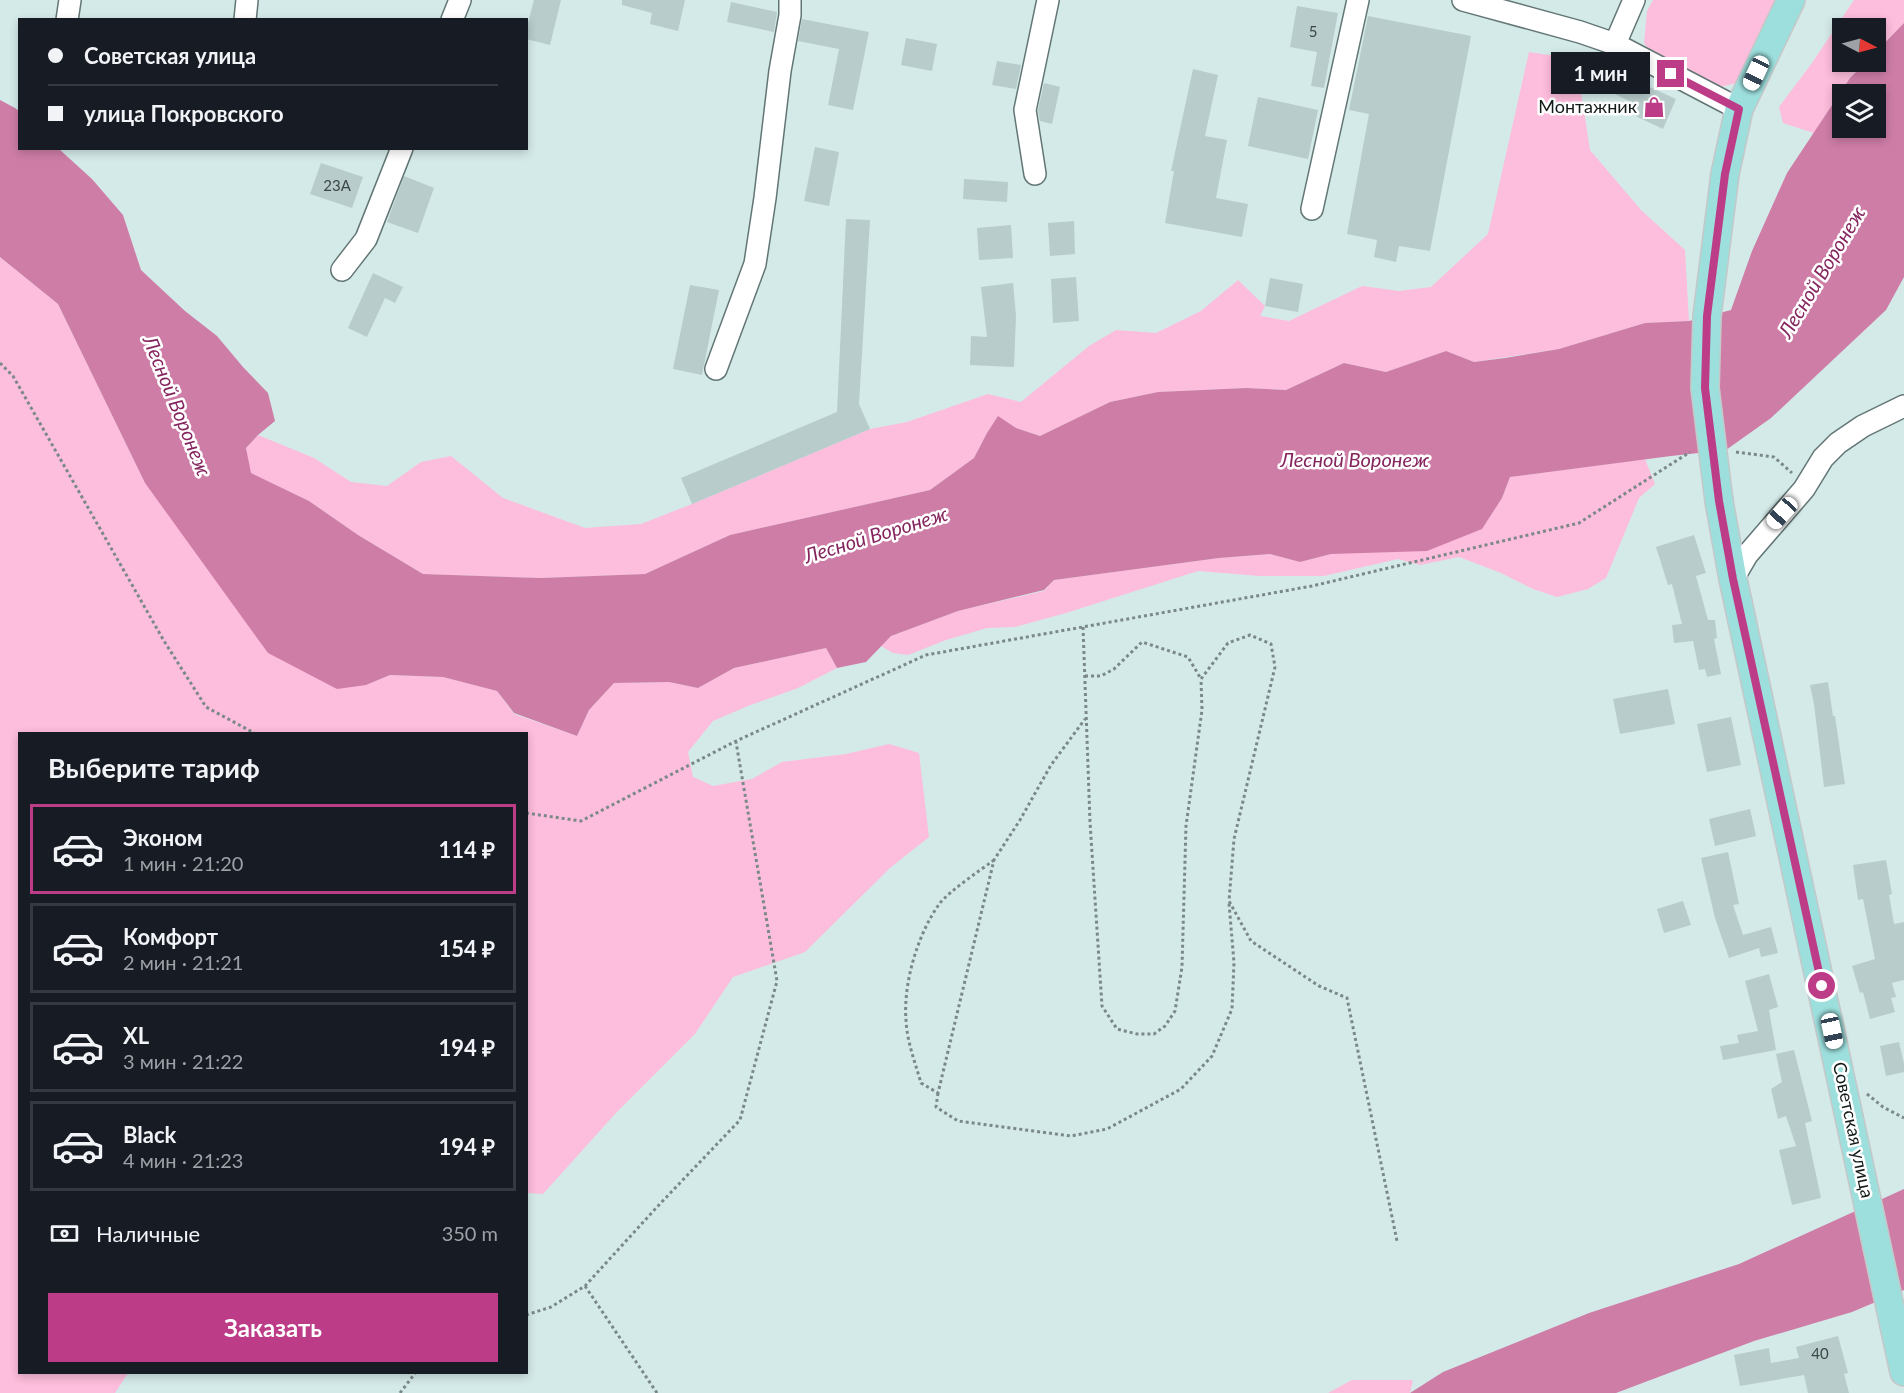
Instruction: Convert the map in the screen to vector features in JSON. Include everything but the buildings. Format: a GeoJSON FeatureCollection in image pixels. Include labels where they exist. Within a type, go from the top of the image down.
{"type":"FeatureCollection","features":[{"type":"Feature","properties":{"kind":"main road","name":"Советская улица"},"geometry":{"type":"LineString","coordinates":[[1791,0],[1739,109],[1725,174],[1707,316],[1705,388],[1719,501],[1733,579],[1904,1372]]}},
{"type":"Feature","properties":{"kind":"street"},"geometry":{"type":"LineString","coordinates":[[67,18],[70,0]]}},
{"type":"Feature","properties":{"kind":"street"},"geometry":{"type":"LineString","coordinates":[[245,18],[247,0]]}},
{"type":"Feature","properties":{"kind":"street"},"geometry":{"type":"LineString","coordinates":[[453,18],[460,0]]}},
{"type":"Feature","properties":{"kind":"street"},"geometry":{"type":"LineString","coordinates":[[716,369],[755,264],[780,71],[790,15],[790,0]]}},
{"type":"Feature","properties":{"kind":"street"},"geometry":{"type":"LineString","coordinates":[[1035,174],[1025,110],[1048,0]]}},
{"type":"Feature","properties":{"kind":"street"},"geometry":{"type":"LineString","coordinates":[[1312,209],[1358,0]]}},
{"type":"Feature","properties":{"kind":"street"},"geometry":{"type":"LineString","coordinates":[[1463,0],[1615,44],[1739,109]]}},
{"type":"Feature","properties":{"kind":"street"},"geometry":{"type":"LineString","coordinates":[[1615,44],[1634,0]]}},
{"type":"Feature","properties":{"kind":"street"},"geometry":{"type":"LineString","coordinates":[[342,270],[366,239],[401,150]]}},
{"type":"Feature","properties":{"kind":"street"},"geometry":{"type":"LineString","coordinates":[[1733,579],[1747,555],[1804,489],[1823,458],[1838,443],[1863,426],[1904,406]]}},
{"type":"Feature","properties":{"kind":"path"},"geometry":{"type":"LineString","coordinates":[[0,363],[13,376],[164,641],[206,707],[252,732]]}},
{"type":"Feature","properties":{"kind":"path"},"geometry":{"type":"LineString","coordinates":[[1726,450],[1774,458],[1791,472],[1804,489]]}},
{"type":"Feature","properties":{"kind":"path"},"geometry":{"type":"LineString","coordinates":[[528,813],[581,821],[736,741],[926,655],[1312,586],[1579,523],[1689,453],[1698,452]]}},
{"type":"Feature","properties":{"kind":"path"},"geometry":{"type":"LineString","coordinates":[[1083,627],[1090,822],[1102,1006],[1117,1029],[1137,1034],[1154,1034],[1165,1026],[1175,1011],[1182,968],[1186,826],[1202,710],[1201,679],[1188,657],[1142,642],[1114,669],[1101,676],[1085,676]]}},
{"type":"Feature","properties":{"kind":"path"},"geometry":{"type":"LineString","coordinates":[[994,860],[936,1107],[958,1121],[1071,1136],[1107,1129],[1180,1089],[1212,1056],[1233,1009],[1234,963],[1229,901],[1234,839],[1275,667],[1272,644],[1250,635],[1228,643],[1201,679]]}},
{"type":"Feature","properties":{"kind":"path"},"geometry":{"type":"LineString","coordinates":[[938,1093],[921,1083],[910,1045],[906,1019],[909,978],[918,940],[941,902],[994,860],[1051,765],[1086,717]]}},
{"type":"Feature","properties":{"kind":"path"},"geometry":{"type":"LineString","coordinates":[[528,1315],[551,1307],[585,1286],[740,1120],[777,981],[736,741]]}},
{"type":"Feature","properties":{"kind":"path"},"geometry":{"type":"LineString","coordinates":[[1229,901],[1251,941],[1319,986],[1347,998],[1397,1240]]}},
{"type":"Feature","properties":{"kind":"path"},"geometry":{"type":"LineString","coordinates":[[1860,1088],[1883,1107],[1904,1118]]}},
{"type":"Feature","properties":{"kind":"path"},"geometry":{"type":"LineString","coordinates":[[585,1286],[657,1393]]}},
{"type":"Feature","properties":{"kind":"path"},"geometry":{"type":"LineString","coordinates":[[400,1393],[414,1374]]}},
{"type":"Feature","properties":{"kind":"shaded area"},"geometry":{"type":"Polygon","coordinates":[[[1653,0],[1777,0],[1744,81],[1720,87],[1652,55],[1644,43],[1647,11],[1653,0]]]}},
{"type":"Feature","properties":{"kind":"shaded area"},"geometry":{"type":"Polygon","coordinates":[[[1854,0],[1904,0],[1904,23],[1886,42],[1886,18],[1842,18],[1854,0]]]}},
{"type":"Feature","properties":{"kind":"shaded area"},"geometry":{"type":"Polygon","coordinates":[[[1832,33],[1832,72],[1856,72],[1846,84],[1832,84],[1832,106],[1814,133],[1783,123],[1779,107],[1832,33]]]}},
{"type":"Feature","properties":{"kind":"shaded area"},"geometry":{"type":"Polygon","coordinates":[[[1529,52],[1576,59],[1590,150],[1641,210],[1685,250],[1689,321],[1645,323],[1559,349],[1474,362],[1446,351],[1386,372],[1344,363],[1286,390],[1246,388],[1158,392],[1110,402],[1040,436],[1016,428],[998,417],[974,458],[930,490],[730,535],[645,574],[541,578],[423,574],[358,535],[309,501],[250,473],[246,448],[258,435],[314,458],[351,482],[387,486],[421,462],[451,456],[503,498],[585,528],[641,524],[870,429],[907,422],[988,394],[1021,402],[1089,346],[1116,330],[1156,333],[1201,311],[1238,280],[1265,306],[1260,316],[1289,321],[1362,286],[1399,291],[1431,287],[1488,234],[1529,52]]]}},
{"type":"Feature","properties":{"kind":"shaded area"},"geometry":{"type":"Polygon","coordinates":[[[0,257],[58,304],[145,483],[366,685],[390,675],[443,677],[497,691],[514,714],[577,736],[589,710],[614,683],[669,682],[698,688],[734,668],[826,648],[837,668],[798,688],[713,721],[688,752],[693,777],[713,786],[752,779],[782,762],[846,754],[889,744],[919,753],[929,837],[890,868],[805,952],[733,977],[695,1034],[615,1114],[543,1194],[528,1193],[528,732],[18,732],[18,1374],[127,1374],[115,1393],[0,1393],[0,257]]]}},
{"type":"Feature","properties":{"kind":"shaded area"},"geometry":{"type":"Polygon","coordinates":[[[1645,459],[1655,484],[1639,498],[1606,578],[1588,589],[1557,597],[1459,557],[1420,565],[1398,559],[1324,576],[1260,576],[1198,571],[1015,627],[987,628],[946,640],[908,655],[893,653],[881,646],[891,636],[958,611],[1044,591],[1054,580],[1219,558],[1270,554],[1300,562],[1502,498],[1510,477],[1645,459]]]}},
{"type":"Feature","properties":{"kind":"shaded area"},"geometry":{"type":"Polygon","coordinates":[[[1352,1380],[1413,1380],[1410,1393],[1328,1393],[1352,1380]]]}},
{"type":"Feature","properties":{"kind":"water","name":"Лесной Воронеж"},"geometry":{"type":"Polygon","coordinates":[[[1904,23],[1904,277],[1886,310],[1771,418],[1726,450],[1510,477],[1502,498],[1482,529],[1427,551],[1331,554],[1300,562],[1270,554],[1219,558],[1054,580],[1044,590],[958,611],[891,636],[866,662],[837,668],[826,648],[734,668],[698,688],[669,682],[614,683],[589,710],[577,736],[514,713],[497,691],[443,677],[390,675],[366,685],[337,689],[268,653],[145,483],[58,304],[0,257],[0,100],[18,110],[18,150],[60,150],[92,179],[123,215],[141,270],[185,311],[217,336],[268,393],[275,421],[246,448],[251,473],[309,501],[358,535],[423,574],[541,578],[645,574],[730,535],[930,490],[974,458],[998,416],[1016,428],[1040,436],[1110,402],[1158,392],[1246,388],[1286,390],[1344,363],[1386,372],[1446,351],[1474,362],[1505,358],[1559,349],[1645,323],[1689,321],[1731,310],[1752,251],[1787,173],[1832,105],[1832,138],[1886,138],[1886,84],[1846,84],[1856,72],[1886,72],[1886,42],[1904,23]]]}},
{"type":"Feature","properties":{"kind":"water"},"geometry":{"type":"Polygon","coordinates":[[[1904,1189],[1904,1290],[1852,1312],[1754,1341],[1616,1393],[1410,1393],[1443,1372],[1589,1313],[1739,1264],[1904,1189]]]}},
{"type":"Feature","properties":{"kind":"place","name":"Монтажник"},"geometry":{"type":"Point","coordinates":[1654,107]}},
{"type":"Feature","properties":{"kind":"route"},"geometry":{"type":"LineString","coordinates":[[1671,74],[1739,109],[1725,174],[1707,316],[1705,388],[1719,501],[1733,579],[1822,986]]}}]}
